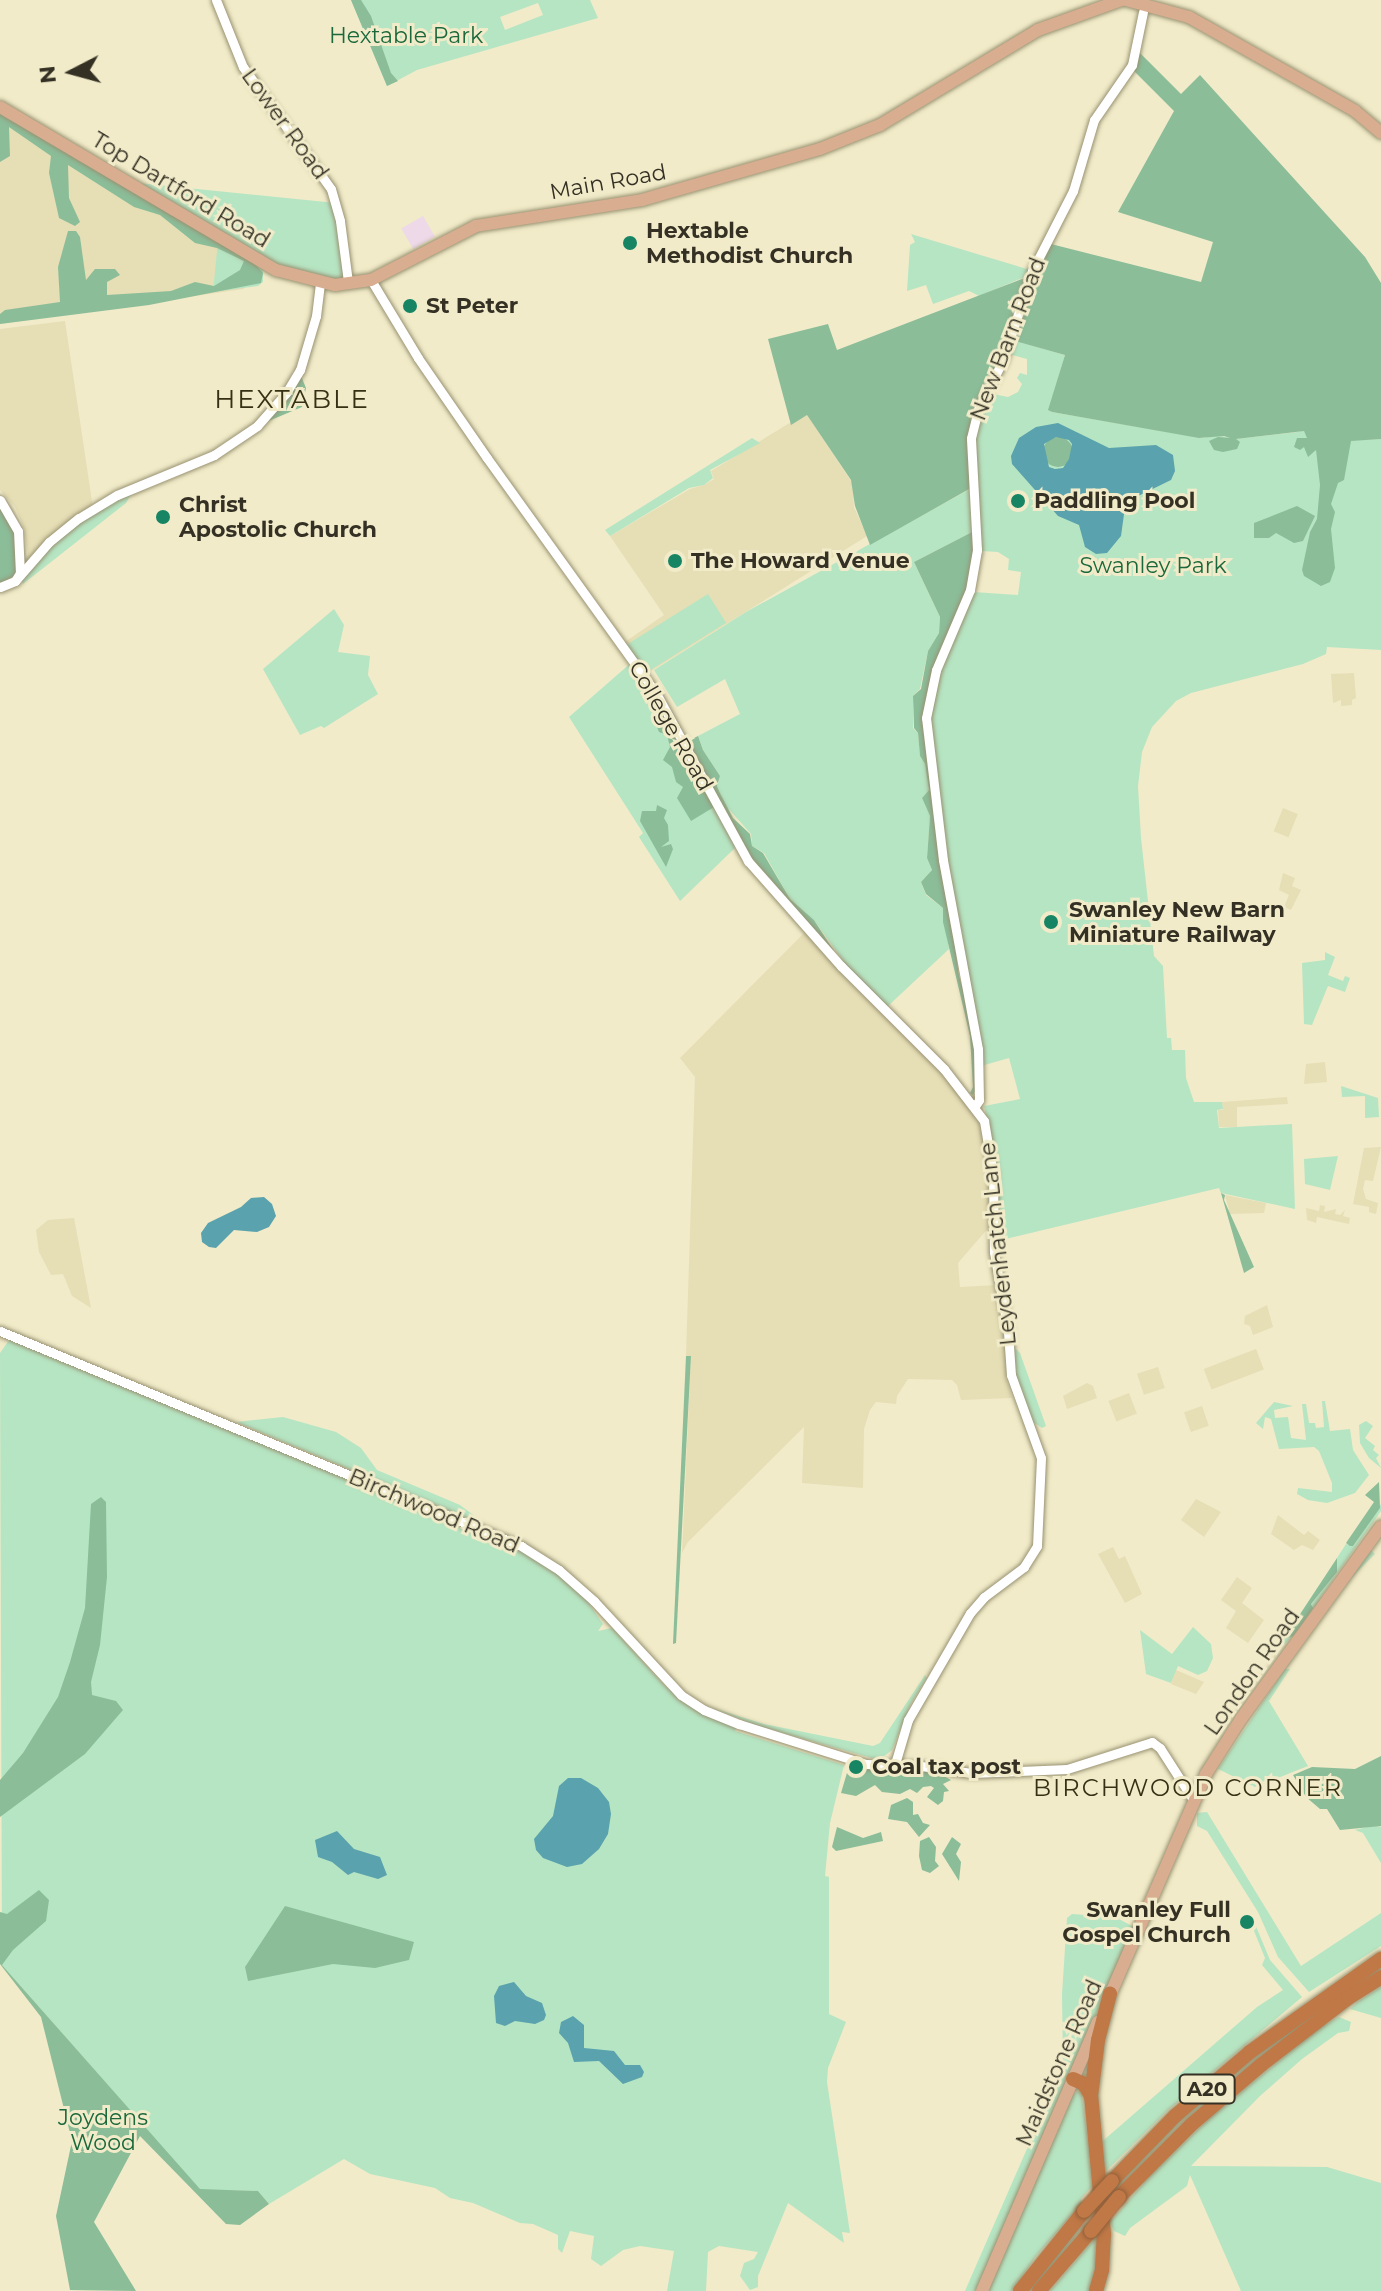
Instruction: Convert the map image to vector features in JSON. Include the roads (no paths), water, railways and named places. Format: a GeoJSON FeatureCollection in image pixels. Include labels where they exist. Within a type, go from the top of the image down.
{"type":"FeatureCollection","features":[{"type":"Feature","properties":{"kind":"highway","name":"A20"},"geometry":{"type":"LineString","coordinates":[[1020,2291],[1042,2259],[1084,2211],[1175,2116],[1310,2006],[1381,1959]]}},
{"type":"Feature","properties":{"kind":"highway","name":"A20"},"geometry":{"type":"LineString","coordinates":[[1039,2291],[1119,2197],[1192,2124],[1324,2016],[1381,1977]]}},
{"type":"Feature","properties":{"kind":"highway"},"geometry":{"type":"LineString","coordinates":[[1096,2291],[1102,2270],[1104,2235],[1091,2096],[1098,2040],[1110,1994]]}},
{"type":"Feature","properties":{"kind":"highway"},"geometry":{"type":"LineString","coordinates":[[1073,2079],[1084,2084],[1091,2096]]}},
{"type":"Feature","properties":{"kind":"main road","name":"Main Road"},"geometry":{"type":"LineString","coordinates":[[348,282],[371,280],[476,226],[642,200],[789,160],[880,125],[1038,30],[1133,3]]}},
{"type":"Feature","properties":{"kind":"main road"},"geometry":{"type":"LineString","coordinates":[[1133,3],[1189,17],[1355,111],[1381,133]]}},
{"type":"Feature","properties":{"kind":"main road","name":"Top Dartford Road"},"geometry":{"type":"LineString","coordinates":[[0,107],[276,270],[320,284],[348,282]]}},
{"type":"Feature","properties":{"kind":"main road","name":"London Road"},"geometry":{"type":"LineString","coordinates":[[1172,1851],[1199,1787],[1241,1719],[1381,1526]]}},
{"type":"Feature","properties":{"kind":"main road","name":"Maidstone Road"},"geometry":{"type":"LineString","coordinates":[[982,2291],[1172,1851]]}},
{"type":"Feature","properties":{"kind":"street","name":"Lower Road"},"geometry":{"type":"LineString","coordinates":[[216,0],[243,67],[317,165],[336,203],[348,282]]}},
{"type":"Feature","properties":{"kind":"street","name":"New Barn Road"},"geometry":{"type":"LineString","coordinates":[[975,1106],[979,1100],[978,1049],[943,860],[926,718],[936,670],[970,590],[977,550],[971,438],[979,407],[1003,360],[1032,271],[1073,191],[1094,120],[1132,65],[1133,3]]}},
{"type":"Feature","properties":{"kind":"street","name":"College Road"},"geometry":{"type":"LineString","coordinates":[[371,280],[418,358],[487,458],[656,693],[748,861],[841,966],[931,1056],[975,1106]]}},
{"type":"Feature","properties":{"kind":"street"},"geometry":{"type":"LineString","coordinates":[[0,587],[15,581],[49,542],[79,518],[117,495],[214,455],[257,426],[286,393],[300,370],[316,316],[320,284]]}},
{"type":"Feature","properties":{"kind":"street"},"geometry":{"type":"LineString","coordinates":[[0,500],[18,531],[20,573],[15,581]]}},
{"type":"Feature","properties":{"kind":"street","name":"Leydenhatch Lane"},"geometry":{"type":"LineString","coordinates":[[895,1764],[908,1720],[960,1628],[984,1597],[1024,1567],[1037,1546],[1039,1530],[1041,1458],[1011,1375],[1008,1332],[994,1252],[990,1152],[984,1121],[975,1106]]}},
{"type":"Feature","properties":{"kind":"street","name":"Birchwood Road"},"geometry":{"type":"LineString","coordinates":[[0,1331],[521,1546],[574,1582],[669,1684],[704,1710],[866,1764],[895,1764],[972,1773],[1067,1769],[1152,1742],[1160,1748],[1194,1801]]}},
{"type":"Feature","properties":{"kind":"street"},"geometry":{"type":"LineString","coordinates":[[1181,1783],[1199,1787]]}},
{"type":"Feature","properties":{"kind":"water"},"geometry":{"type":"Polygon","coordinates":[[[1058,423],[1109,448],[1156,445],[1173,455],[1175,471],[1171,480],[1130,500],[1125,507],[1121,536],[1107,553],[1096,554],[1085,547],[1079,525],[1058,516],[1012,464],[1011,456],[1019,438],[1036,427],[1058,423]],[[1056,437],[1044,444],[1049,467],[1063,468],[1069,459],[1072,444],[1069,440],[1056,437]]]}},
{"type":"Feature","properties":{"kind":"water"},"geometry":{"type":"Polygon","coordinates":[[[264,1197],[272,1204],[276,1216],[269,1227],[257,1232],[234,1230],[216,1248],[202,1242],[201,1233],[208,1223],[241,1207],[251,1198],[264,1197]]]}},
{"type":"Feature","properties":{"kind":"water"},"geometry":{"type":"Polygon","coordinates":[[[568,1778],[581,1778],[598,1788],[609,1802],[611,1814],[608,1834],[599,1849],[582,1864],[567,1867],[543,1858],[536,1850],[534,1839],[553,1816],[559,1786],[568,1778]]]}},
{"type":"Feature","properties":{"kind":"water"},"geometry":{"type":"Polygon","coordinates":[[[337,1831],[354,1849],[380,1857],[387,1875],[378,1879],[354,1872],[348,1875],[332,1862],[318,1857],[315,1840],[337,1831]]]}},
{"type":"Feature","properties":{"kind":"water"},"geometry":{"type":"Polygon","coordinates":[[[514,1982],[526,1996],[542,2003],[546,2015],[544,2020],[535,2024],[515,2021],[505,2026],[496,2023],[494,1996],[499,1986],[514,1982]]]}},
{"type":"Feature","properties":{"kind":"water"},"geometry":{"type":"Polygon","coordinates":[[[573,2016],[584,2025],[584,2048],[614,2051],[625,2065],[640,2065],[644,2072],[642,2077],[623,2084],[599,2061],[574,2062],[568,2043],[559,2033],[561,2022],[573,2016]]]}},
{"type":"Feature","properties":{"kind":"place","name":"Hextable Methodist Church"},"geometry":{"type":"Point","coordinates":[630,243]}},
{"type":"Feature","properties":{"kind":"place","name":"St Peter"},"geometry":{"type":"Point","coordinates":[410,306]}},
{"type":"Feature","properties":{"kind":"place","name":"Paddling Pool"},"geometry":{"type":"Point","coordinates":[1018,501]}},
{"type":"Feature","properties":{"kind":"place","name":"Christ Apostolic Church"},"geometry":{"type":"Point","coordinates":[163,517]}},
{"type":"Feature","properties":{"kind":"place","name":"The Howard Venue"},"geometry":{"type":"Point","coordinates":[675,561]}},
{"type":"Feature","properties":{"kind":"place","name":"Swanley New Barn Miniature Railway"},"geometry":{"type":"Point","coordinates":[1051,922]}},
{"type":"Feature","properties":{"kind":"place","name":"Coal tax post"},"geometry":{"type":"Point","coordinates":[856,1767]}},
{"type":"Feature","properties":{"kind":"place","name":"Swanley Full Gospel Church"},"geometry":{"type":"Point","coordinates":[1247,1922]}},
{"type":"Feature","properties":{"kind":"district","name":"HEXTABLE"},"geometry":{"type":"Point","coordinates":[292,400]}},
{"type":"Feature","properties":{"kind":"district","name":"BIRCHWOOD CORNER"},"geometry":{"type":"Point","coordinates":[1188,1788]}},
{"type":"Feature","properties":{"kind":"park label","name":"Hextable Park"},"geometry":{"type":"Point","coordinates":[406,36]}},
{"type":"Feature","properties":{"kind":"park label","name":"Swanley Park"},"geometry":{"type":"Point","coordinates":[1153,566]}},
{"type":"Feature","properties":{"kind":"park label","name":"Joydens Wood"},"geometry":{"type":"Point","coordinates":[103,2130]}}]}
